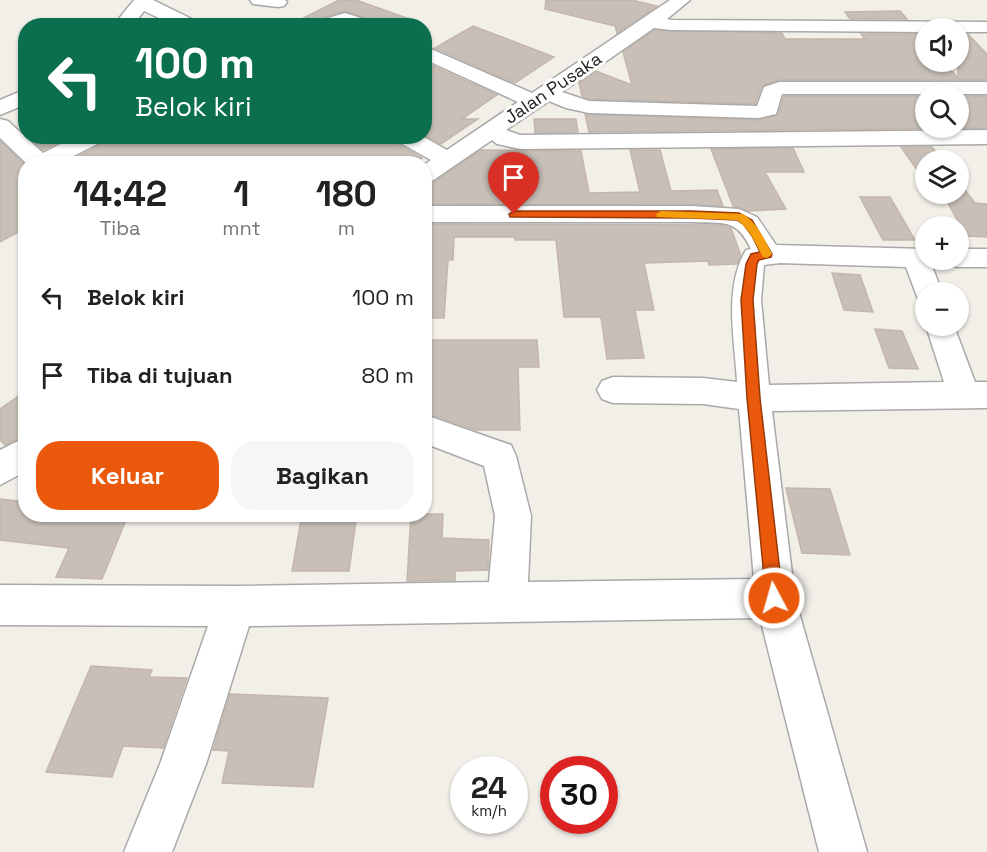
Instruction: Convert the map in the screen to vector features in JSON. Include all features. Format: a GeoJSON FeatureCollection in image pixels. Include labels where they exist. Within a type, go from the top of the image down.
{"type":"FeatureCollection","features":[{"type":"Feature","properties":{"kind":"street"},"geometry":{"type":"LineString","coordinates":[[260,0],[278,2]]}},
{"type":"Feature","properties":{"kind":"street","name":"Jalan Pusaka"},"geometry":{"type":"LineString","coordinates":[[432,170],[681,0]]}},
{"type":"Feature","properties":{"kind":"street"},"geometry":{"type":"LineString","coordinates":[[129,18],[143,2],[176,18]]}},
{"type":"Feature","properties":{"kind":"street"},"geometry":{"type":"LineString","coordinates":[[651,22],[671,25],[987,27]]}},
{"type":"Feature","properties":{"kind":"street"},"geometry":{"type":"LineString","coordinates":[[432,54],[540,97],[589,107],[759,112],[768,109],[771,91],[779,88],[915,97]]}},
{"type":"Feature","properties":{"kind":"street"},"geometry":{"type":"LineString","coordinates":[[969,96],[987,88]]}},
{"type":"Feature","properties":{"kind":"street"},"geometry":{"type":"LineString","coordinates":[[0,108],[18,99]]}},
{"type":"Feature","properties":{"kind":"street"},"geometry":{"type":"LineString","coordinates":[[969,110],[987,131]]}},
{"type":"Feature","properties":{"kind":"street"},"geometry":{"type":"LineString","coordinates":[[0,126],[18,142]]}},
{"type":"Feature","properties":{"kind":"street"},"geometry":{"type":"LineString","coordinates":[[491,130],[504,139],[520,142],[987,137]]}},
{"type":"Feature","properties":{"kind":"street"},"geometry":{"type":"LineString","coordinates":[[20,144],[33,156]]}},
{"type":"Feature","properties":{"kind":"street"},"geometry":{"type":"LineString","coordinates":[[55,156],[79,144]]}},
{"type":"Feature","properties":{"kind":"street"},"geometry":{"type":"LineString","coordinates":[[419,144],[447,160]]}},
{"type":"Feature","properties":{"kind":"street"},"geometry":{"type":"LineString","coordinates":[[432,214],[692,214],[739,217],[748,223],[757,234],[767,254]]}},
{"type":"Feature","properties":{"kind":"street"},"geometry":{"type":"LineString","coordinates":[[843,852],[774,598],[754,398],[747,300],[755,257],[767,254],[915,258]]}},
{"type":"Feature","properties":{"kind":"street"},"geometry":{"type":"LineString","coordinates":[[969,258],[987,258]]}},
{"type":"Feature","properties":{"kind":"street"},"geometry":{"type":"LineString","coordinates":[[613,390],[703,391],[754,398],[975,395],[945,336]]}},
{"type":"Feature","properties":{"kind":"street"},"geometry":{"type":"LineString","coordinates":[[432,431],[499,456],[513,516],[507,602]]}},
{"type":"Feature","properties":{"kind":"street"},"geometry":{"type":"LineString","coordinates":[[0,469],[18,457]]}},
{"type":"Feature","properties":{"kind":"street"},"geometry":{"type":"LineString","coordinates":[[0,605],[235,606],[774,598]]}},
{"type":"Feature","properties":{"kind":"street"},"geometry":{"type":"LineString","coordinates":[[148,852],[183,764],[235,606]]}},
{"type":"Feature","properties":{"kind":"building"},"geometry":{"type":"Polygon","coordinates":[[[339,0],[356,0],[407,18],[367,18],[344,11],[321,18],[304,18],[339,0]]]}},
{"type":"Feature","properties":{"kind":"building"},"geometry":{"type":"Polygon","coordinates":[[[546,0],[632,0],[657,6],[617,33],[615,26],[545,9],[546,0]]]}},
{"type":"Feature","properties":{"kind":"building"},"geometry":{"type":"Polygon","coordinates":[[[900,11],[907,19],[850,19],[845,12],[900,11]]]}},
{"type":"Feature","properties":{"kind":"building"},"geometry":{"type":"Polygon","coordinates":[[[473,26],[554,57],[515,83],[435,48],[473,26]]]}},
{"type":"Feature","properties":{"kind":"building"},"geometry":{"type":"Polygon","coordinates":[[[655,30],[782,33],[785,39],[865,39],[861,34],[915,34],[915,72],[953,72],[958,78],[958,72],[969,72],[969,35],[987,54],[987,80],[779,80],[762,86],[755,104],[589,99],[582,96],[579,83],[596,71],[632,85],[623,52],[655,30]]]}},
{"type":"Feature","properties":{"kind":"building"},"geometry":{"type":"Polygon","coordinates":[[[432,66],[497,95],[462,119],[478,119],[441,144],[432,139],[432,66]]]}},
{"type":"Feature","properties":{"kind":"building"},"geometry":{"type":"Polygon","coordinates":[[[784,96],[915,96],[915,129],[589,132],[585,114],[759,120],[778,115],[784,96]]]}},
{"type":"Feature","properties":{"kind":"building"},"geometry":{"type":"Polygon","coordinates":[[[969,96],[987,96],[987,128],[969,128],[969,96]]]}},
{"type":"Feature","properties":{"kind":"building"},"geometry":{"type":"Polygon","coordinates":[[[534,119],[576,119],[578,132],[535,133],[534,119]]]}},
{"type":"Feature","properties":{"kind":"building"},"geometry":{"type":"Polygon","coordinates":[[[0,141],[18,158],[18,232],[0,242],[0,141]]]}},
{"type":"Feature","properties":{"kind":"building"},"geometry":{"type":"Polygon","coordinates":[[[37,144],[55,144],[43,150],[37,144]]]}},
{"type":"Feature","properties":{"kind":"building"},"geometry":{"type":"Polygon","coordinates":[[[102,144],[398,144],[419,156],[79,156],[102,144]]]}},
{"type":"Feature","properties":{"kind":"building"},"geometry":{"type":"Polygon","coordinates":[[[901,147],[932,147],[935,150],[915,150],[915,167],[901,147]]]}},
{"type":"Feature","properties":{"kind":"building"},"geometry":{"type":"Polygon","coordinates":[[[793,148],[804,172],[765,172],[786,209],[749,211],[733,206],[711,149],[793,148]]]}},
{"type":"Feature","properties":{"kind":"building"},"geometry":{"type":"Polygon","coordinates":[[[481,150],[581,151],[589,193],[640,192],[630,150],[660,150],[671,191],[717,190],[723,206],[432,204],[433,183],[481,150]]]}},
{"type":"Feature","properties":{"kind":"building"},"geometry":{"type":"Polygon","coordinates":[[[969,195],[975,203],[987,204],[987,237],[969,236],[969,216],[955,216],[948,204],[969,204],[969,195]]]}},
{"type":"Feature","properties":{"kind":"building"},"geometry":{"type":"Polygon","coordinates":[[[860,197],[890,197],[915,240],[883,240],[860,197]]]}},
{"type":"Feature","properties":{"kind":"building"},"geometry":{"type":"Polygon","coordinates":[[[432,224],[720,225],[731,228],[741,256],[737,264],[709,265],[708,261],[644,263],[654,310],[635,310],[644,358],[607,359],[601,317],[564,317],[556,240],[454,237],[453,260],[448,260],[444,318],[432,318],[432,224]]]}},
{"type":"Feature","properties":{"kind":"building"},"geometry":{"type":"Polygon","coordinates":[[[832,273],[860,275],[873,312],[844,310],[832,273]]]}},
{"type":"Feature","properties":{"kind":"building"},"geometry":{"type":"Polygon","coordinates":[[[875,329],[902,331],[918,369],[889,368],[875,329]]]}},
{"type":"Feature","properties":{"kind":"building"},"geometry":{"type":"Polygon","coordinates":[[[432,340],[537,340],[539,367],[518,367],[520,430],[476,430],[432,415],[432,340]]]}},
{"type":"Feature","properties":{"kind":"building"},"geometry":{"type":"Polygon","coordinates":[[[18,397],[18,439],[5,445],[0,440],[0,409],[18,397]]]}},
{"type":"Feature","properties":{"kind":"building"},"geometry":{"type":"Polygon","coordinates":[[[786,488],[830,489],[850,555],[802,553],[786,488]]]}},
{"type":"Feature","properties":{"kind":"building"},"geometry":{"type":"Polygon","coordinates":[[[0,499],[18,501],[18,522],[125,522],[102,579],[56,577],[69,548],[0,540],[0,499]]]}},
{"type":"Feature","properties":{"kind":"building"},"geometry":{"type":"Polygon","coordinates":[[[432,514],[443,514],[442,538],[489,540],[488,570],[455,571],[455,580],[407,581],[411,522],[432,522],[432,514]]]}},
{"type":"Feature","properties":{"kind":"building"},"geometry":{"type":"Polygon","coordinates":[[[301,522],[356,522],[349,571],[292,571],[301,522]]]}},
{"type":"Feature","properties":{"kind":"building"},"geometry":{"type":"Polygon","coordinates":[[[91,666],[152,670],[149,677],[187,678],[163,748],[123,746],[112,777],[46,772],[91,666]]]}},
{"type":"Feature","properties":{"kind":"building"},"geometry":{"type":"Polygon","coordinates":[[[230,694],[328,698],[313,787],[222,783],[229,751],[213,750],[230,694]]]}},
{"type":"Feature","properties":{"kind":"slow traffic"},"geometry":{"type":"LineString","coordinates":[[661,214],[739,217],[748,223],[757,234],[767,254]]}},
{"type":"Feature","properties":{"kind":"route"},"geometry":{"type":"LineString","coordinates":[[514,214],[692,214],[739,217],[748,223],[757,234],[767,254],[755,257],[747,300],[754,398],[774,598]]}}]}
